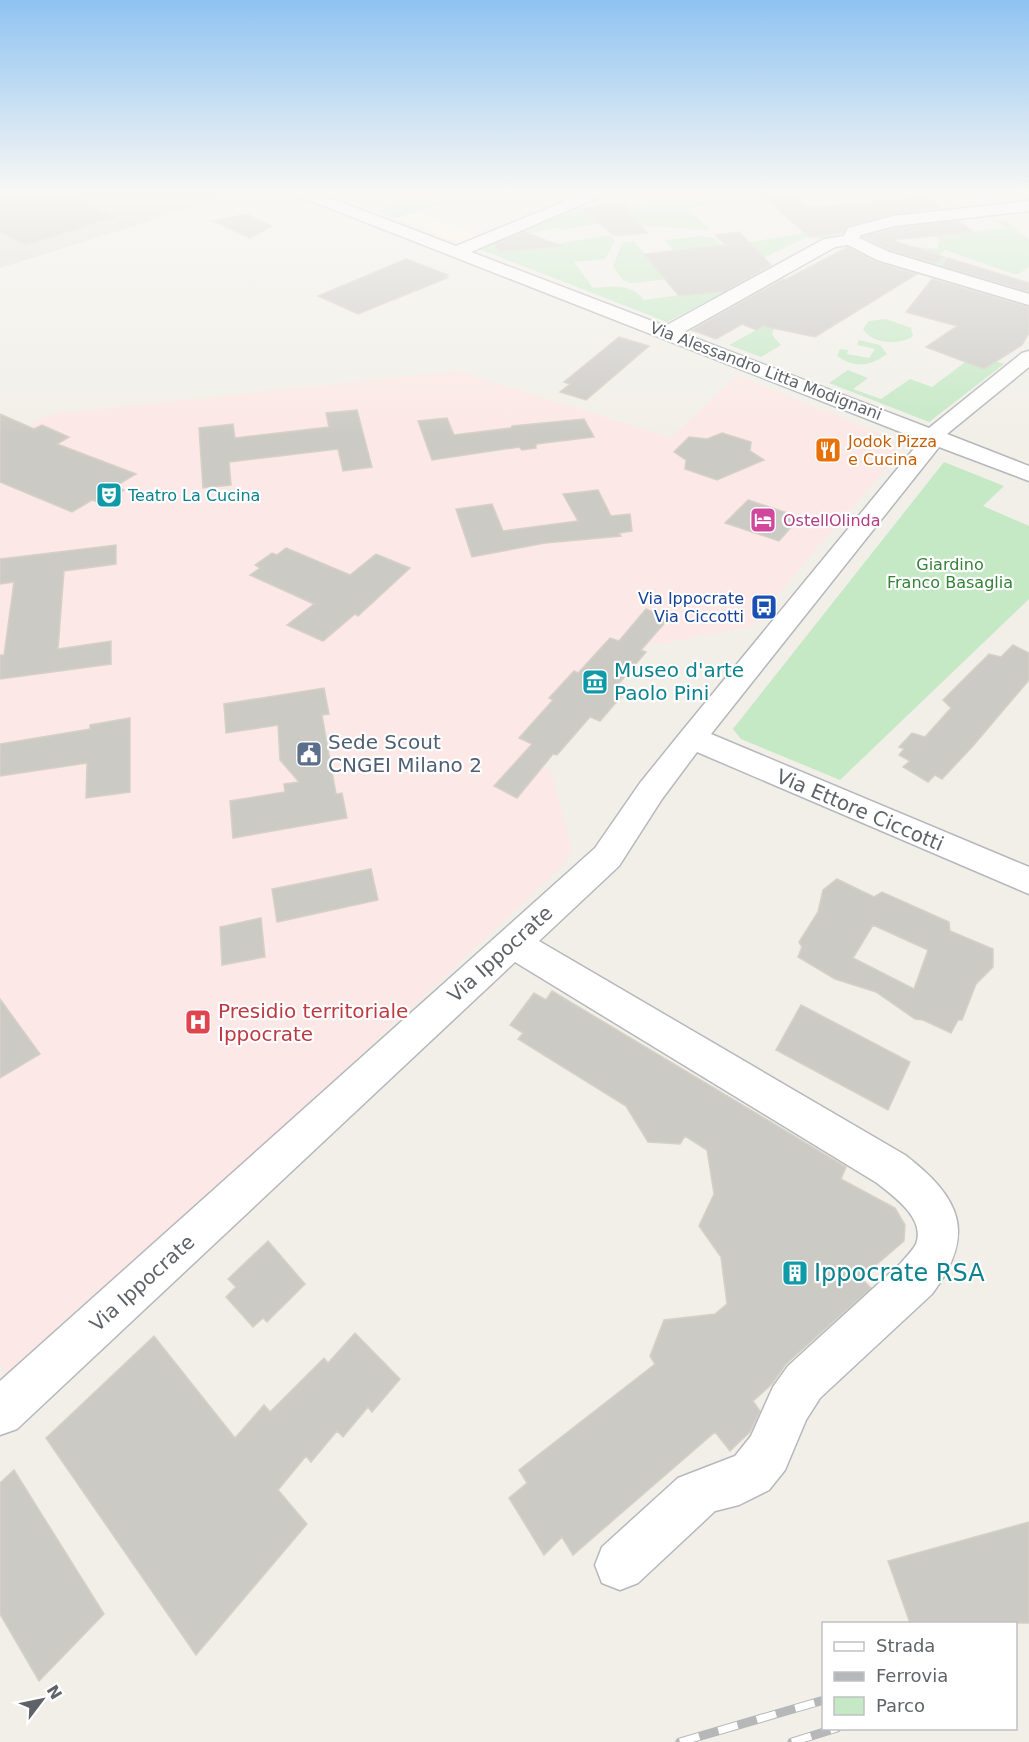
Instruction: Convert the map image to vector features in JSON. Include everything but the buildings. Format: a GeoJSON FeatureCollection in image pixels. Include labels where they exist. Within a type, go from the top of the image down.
{"type":"FeatureCollection","features":[{"type":"Feature","properties":{"kind":"street","name":"Via Alessandro Litta Modignani"},"geometry":{"type":"LineString","coordinates":[[513,273],[1029,474]]}},
{"type":"Feature","properties":{"kind":"street"},"geometry":{"type":"LineString","coordinates":[[667,333],[775,273]]}},
{"type":"Feature","properties":{"kind":"street"},"geometry":{"type":"LineString","coordinates":[[940,273],[1029,300]]}},
{"type":"Feature","properties":{"kind":"street","name":"Via Ippocrate"},"geometry":{"type":"LineString","coordinates":[[0,1412],[607,857],[646,799],[692,738],[866,520],[926,452],[940,428],[1029,357]]}},
{"type":"Feature","properties":{"kind":"street","name":"Via Ettore Ciccotti"},"geometry":{"type":"LineString","coordinates":[[692,738],[1029,881]]}},
{"type":"Feature","properties":{"kind":"street"},"geometry":{"type":"LineString","coordinates":[[513,943],[891,1169],[928,1201],[938,1225],[937,1246],[927,1266],[910,1286],[802,1384],[770,1447],[753,1472],[732,1485],[701,1492],[620,1565]]}},
{"type":"Feature","properties":{"kind":"shaded area","name":"Presidio territoriale Ippocrate"},"geometry":{"type":"Polygon","coordinates":[[[459,371],[671,438],[737,375],[879,433],[893,442],[898,454],[750,627],[659,644],[652,642],[617,686],[625,691],[600,721],[590,717],[557,755],[553,754],[543,766],[551,771],[571,847],[570,855],[564,864],[12,1383],[0,1364],[0,441],[51,414],[459,371]]]}},
{"type":"Feature","properties":{"kind":"green space"},"geometry":{"type":"Polygon","coordinates":[[[542,273],[582,273],[593,288],[614,286],[627,288],[644,300],[702,292],[743,277],[750,279],[667,322],[542,273]]]}},
{"type":"Feature","properties":{"kind":"green space"},"geometry":{"type":"Polygon","coordinates":[[[618,273],[720,273],[630,283],[623,280],[618,273]]]}},
{"type":"Feature","properties":{"kind":"green space"},"geometry":{"type":"Polygon","coordinates":[[[961,273],[967,273],[1029,294],[961,273]]]}},
{"type":"Feature","properties":{"kind":"green space"},"geometry":{"type":"Polygon","coordinates":[[[776,319],[772,335],[781,345],[761,357],[729,345],[776,319]]]}},
{"type":"Feature","properties":{"kind":"green space"},"geometry":{"type":"Polygon","coordinates":[[[886,319],[911,328],[913,336],[901,341],[886,342],[873,338],[863,329],[869,321],[886,319]]]}},
{"type":"Feature","properties":{"kind":"green space"},"geometry":{"type":"Polygon","coordinates":[[[859,340],[880,345],[887,354],[875,361],[863,364],[850,363],[837,356],[840,349],[848,350],[847,354],[869,358],[875,349],[857,345],[859,340]]]}},
{"type":"Feature","properties":{"kind":"green space"},"geometry":{"type":"Polygon","coordinates":[[[976,354],[1004,364],[929,422],[829,383],[848,370],[868,378],[853,389],[881,399],[910,379],[932,387],[976,354]]]}},
{"type":"Feature","properties":{"kind":"green space","name":"Giardino Franco Basaglia"},"geometry":{"type":"Polygon","coordinates":[[[944,462],[1004,486],[983,506],[1029,526],[1029,599],[840,780],[741,739],[733,729],[944,462]]]}},
{"type":"Feature","properties":{"kind":"railway"},"geometry":{"type":"LineString","coordinates":[[680,1742],[822,1701]]}},
{"type":"Feature","properties":{"kind":"railway"},"geometry":{"type":"LineString","coordinates":[[792,1742],[831,1730]]}},
{"type":"Feature","properties":{"kind":"place","name":"Jodok Pizza e Cucina"},"geometry":{"type":"Point","coordinates":[828,450]}},
{"type":"Feature","properties":{"kind":"place","name":"Teatro La Cucina"},"geometry":{"type":"Point","coordinates":[109,495]}},
{"type":"Feature","properties":{"kind":"place","name":"OstellOlinda"},"geometry":{"type":"Point","coordinates":[763,520]}},
{"type":"Feature","properties":{"kind":"place","name":"Via Ippocrate Via Ciccotti"},"geometry":{"type":"Point","coordinates":[764,607]}},
{"type":"Feature","properties":{"kind":"place","name":"Museo d'arte Paolo Pini"},"geometry":{"type":"Point","coordinates":[595,682]}},
{"type":"Feature","properties":{"kind":"place","name":"Sede Scout CNGEI Milano 2"},"geometry":{"type":"Point","coordinates":[309,754]}},
{"type":"Feature","properties":{"kind":"place","name":"Presidio territoriale Ippocrate"},"geometry":{"type":"Point","coordinates":[198,1022]}},
{"type":"Feature","properties":{"kind":"place","name":"Ippocrate RSA"},"geometry":{"type":"Point","coordinates":[795,1273]}}]}
